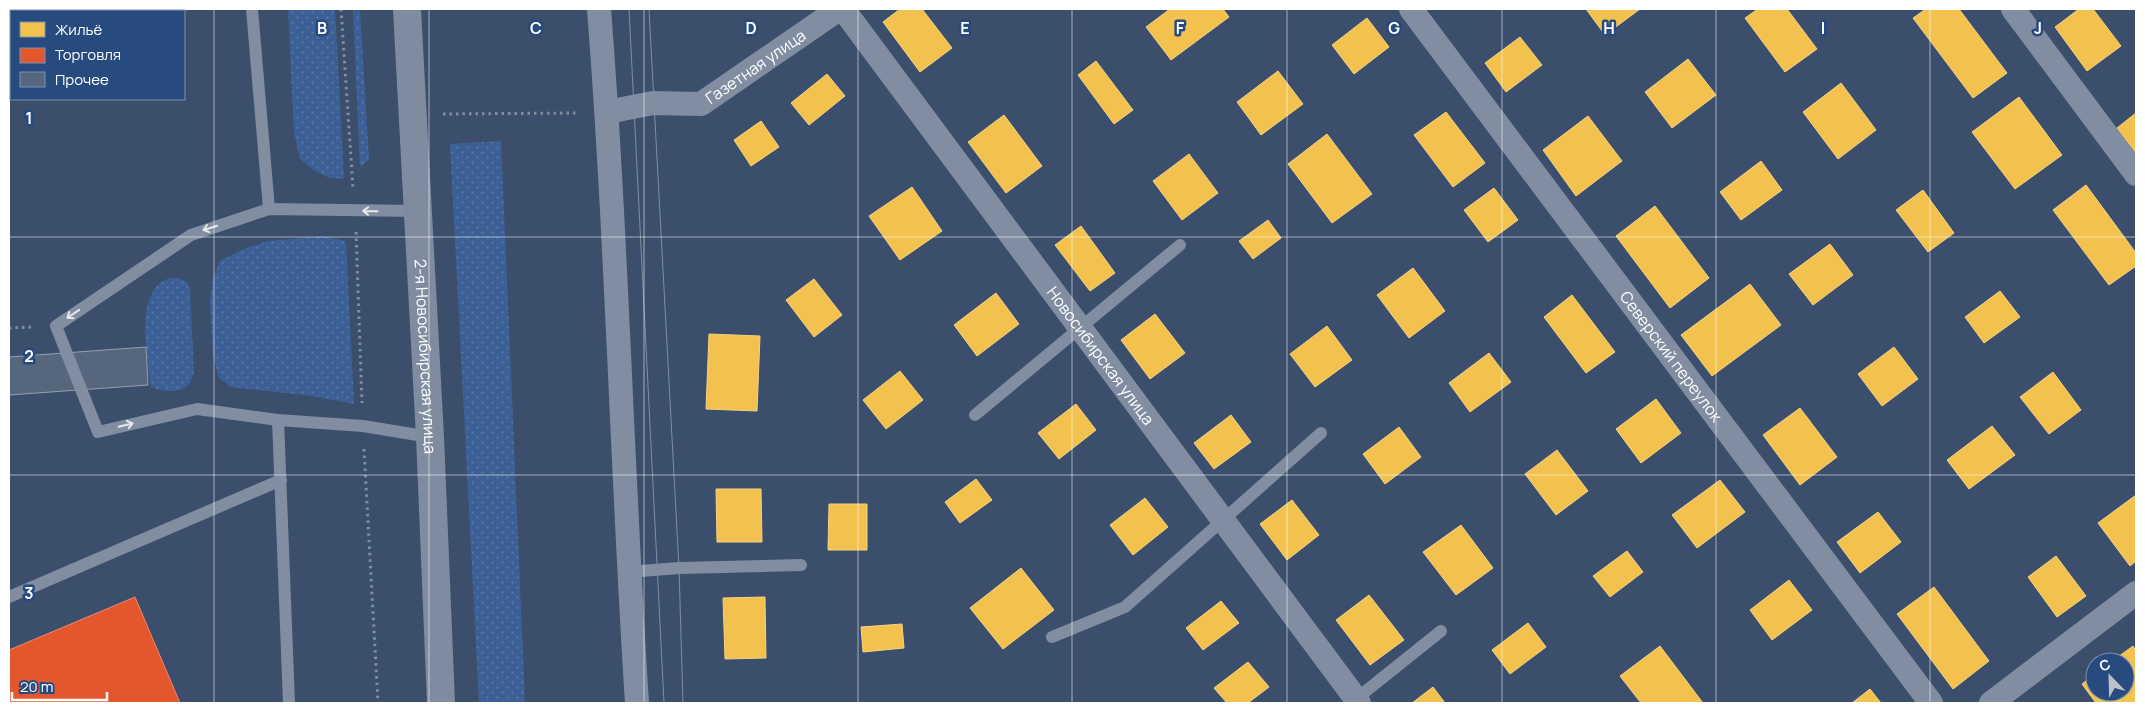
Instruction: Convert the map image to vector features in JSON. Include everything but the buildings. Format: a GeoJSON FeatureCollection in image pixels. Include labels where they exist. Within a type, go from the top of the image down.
{"type":"FeatureCollection","features":[{"type":"Feature","properties":{"kind":"main road","name":"2-я Новосибирская улица"},"geometry":{"type":"LineString","coordinates":[[406,9],[430,437],[442,703]]}},
{"type":"Feature","properties":{"kind":"street"},"geometry":{"type":"LineString","coordinates":[[599,9],[607,112],[628,572],[637,703]]}},
{"type":"Feature","properties":{"kind":"street","name":"Газетная улица"},"geometry":{"type":"LineString","coordinates":[[607,112],[653,103],[701,104],[839,9]]}},
{"type":"Feature","properties":{"kind":"street","name":"Новосибирская улица"},"geometry":{"type":"LineString","coordinates":[[843,9],[1357,701]]}},
{"type":"Feature","properties":{"kind":"street","name":"Северский переулок"},"geometry":{"type":"LineString","coordinates":[[1411,9],[1931,703]]}},
{"type":"Feature","properties":{"kind":"street"},"geometry":{"type":"LineString","coordinates":[[2013,9],[2136,174]]}},
{"type":"Feature","properties":{"kind":"street"},"geometry":{"type":"LineString","coordinates":[[1992,703],[2136,593]]}},
{"type":"Feature","properties":{"kind":"lane"},"geometry":{"type":"LineString","coordinates":[[252,9],[269,209]]}},
{"type":"Feature","properties":{"kind":"lane"},"geometry":{"type":"LineString","coordinates":[[418,211],[269,209],[191,235],[56,326],[98,432],[197,409],[278,420],[363,426],[430,437]]}},
{"type":"Feature","properties":{"kind":"lane"},"geometry":{"type":"LineString","coordinates":[[975,415],[1180,245]]}},
{"type":"Feature","properties":{"kind":"lane"},"geometry":{"type":"LineString","coordinates":[[278,420],[289,703]]}},
{"type":"Feature","properties":{"kind":"lane"},"geometry":{"type":"LineString","coordinates":[[1052,637],[1125,607],[1321,433]]}},
{"type":"Feature","properties":{"kind":"lane"},"geometry":{"type":"LineString","coordinates":[[9,597],[281,480]]}},
{"type":"Feature","properties":{"kind":"lane"},"geometry":{"type":"LineString","coordinates":[[628,572],[679,568],[801,565]]}},
{"type":"Feature","properties":{"kind":"lane"},"geometry":{"type":"LineString","coordinates":[[1357,701],[1441,631]]}},
{"type":"Feature","properties":{"kind":"path"},"geometry":{"type":"LineString","coordinates":[[341,9],[355,211],[363,426],[378,703]]}},
{"type":"Feature","properties":{"kind":"path"},"geometry":{"type":"LineString","coordinates":[[412,115],[607,112]]}},
{"type":"Feature","properties":{"kind":"shaded area"},"geometry":{"type":"Polygon","coordinates":[[[288,9],[335,9],[344,179],[330,178],[313,170],[300,159],[294,133],[288,9]]]}},
{"type":"Feature","properties":{"kind":"shaded area"},"geometry":{"type":"Polygon","coordinates":[[[353,9],[360,9],[369,159],[360,168],[353,9]]]}},
{"type":"Feature","properties":{"kind":"shaded area"},"geometry":{"type":"Polygon","coordinates":[[[501,141],[525,703],[479,703],[450,144],[501,141]]]}},
{"type":"Feature","properties":{"kind":"shaded area"},"geometry":{"type":"Polygon","coordinates":[[[323,236],[346,241],[354,404],[312,396],[231,387],[219,378],[213,356],[210,300],[213,278],[220,261],[239,251],[267,241],[323,236]]]}},
{"type":"Feature","properties":{"kind":"shaded area"},"geometry":{"type":"Polygon","coordinates":[[[179,278],[187,282],[190,289],[194,375],[184,389],[164,391],[151,387],[145,326],[150,297],[157,287],[167,279],[179,278]]]}},
{"type":"Feature","properties":{"kind":"tram line"},"geometry":{"type":"LineString","coordinates":[[629,9],[664,703]]}},
{"type":"Feature","properties":{"kind":"tram line"},"geometry":{"type":"LineString","coordinates":[[649,9],[679,568],[683,703]]}}]}
